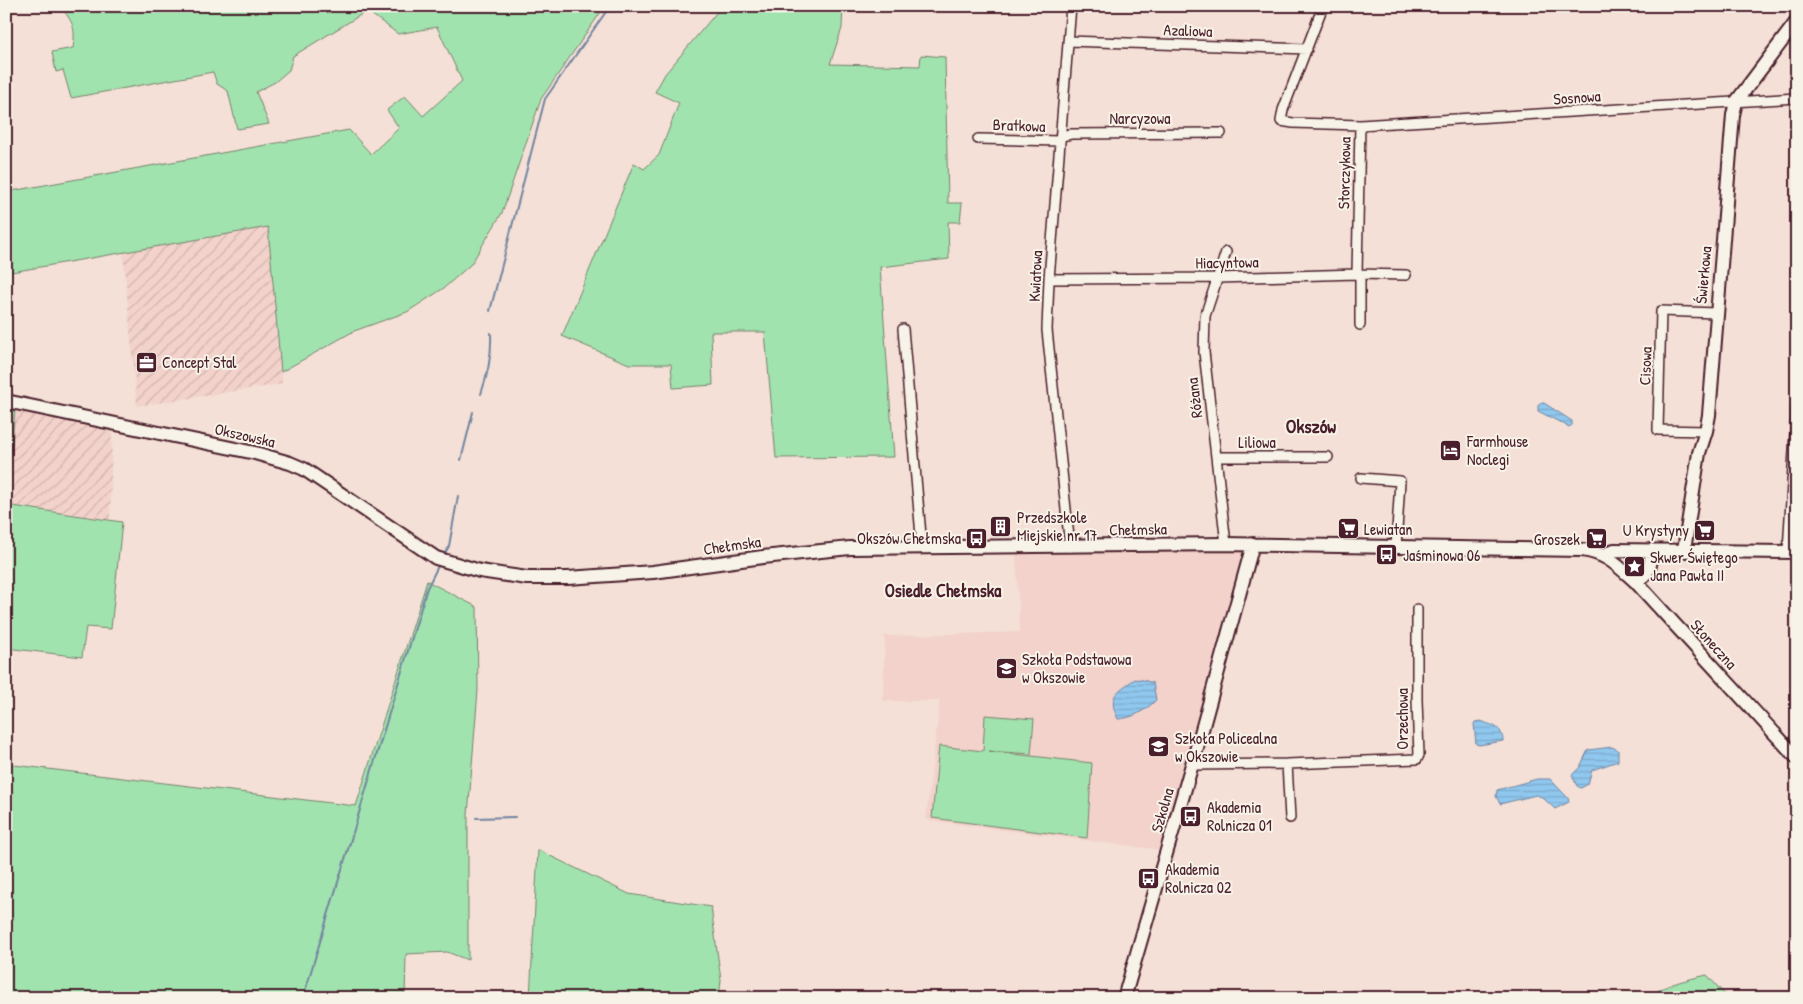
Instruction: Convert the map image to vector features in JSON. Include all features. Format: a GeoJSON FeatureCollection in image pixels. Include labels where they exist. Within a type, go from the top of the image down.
{"type":"FeatureCollection","features":[{"type":"Feature","properties":{"kind":"main road","name":"Świerkowa"},"geometry":{"type":"LineString","coordinates":[[1684,550],[1699,453],[1706,431],[1733,115],[1736,102],[1797,21]]}},
{"type":"Feature","properties":{"kind":"main road","name":"Okszowska"},"geometry":{"type":"LineString","coordinates":[[7,397],[255,453],[290,463],[314,475],[436,558],[451,564]]}},
{"type":"Feature","properties":{"kind":"main road","name":"Chełmska"},"geometry":{"type":"LineString","coordinates":[[451,564],[480,571],[527,578],[568,578],[653,572],[826,550],[922,547],[1253,544],[1582,550],[1594,551],[1604,555],[1614,550],[1792,552]]}},
{"type":"Feature","properties":{"kind":"main road","name":"Szkolna"},"geometry":{"type":"LineString","coordinates":[[1124,998],[1192,765],[1253,544]]}},
{"type":"Feature","properties":{"kind":"main road"},"geometry":{"type":"LineString","coordinates":[[1635,581],[1643,577],[1649,569],[1652,559],[1651,550]]}},
{"type":"Feature","properties":{"kind":"main road","name":"Słoneczna"},"geometry":{"type":"LineString","coordinates":[[1604,555],[1635,581],[1797,758]]}},
{"type":"Feature","properties":{"kind":"street","name":"Kwiatowa"},"geometry":{"type":"LineString","coordinates":[[1070,546],[1047,330],[1049,278],[1071,6]]}},
{"type":"Feature","properties":{"kind":"street","name":"Storczykowa"},"geometry":{"type":"LineString","coordinates":[[1324,6],[1283,110],[1281,121],[1360,125],[1358,274],[1360,325]]}},
{"type":"Feature","properties":{"kind":"street","name":"Azaliowa"},"geometry":{"type":"LineString","coordinates":[[1068,41],[1307,49]]}},
{"type":"Feature","properties":{"kind":"street","name":"Sosnowa"},"geometry":{"type":"LineString","coordinates":[[1360,125],[1797,98]]}},
{"type":"Feature","properties":{"kind":"street","name":"Narcyzowa"},"geometry":{"type":"LineString","coordinates":[[1060,139],[1071,134],[1221,133]]}},
{"type":"Feature","properties":{"kind":"street","name":"Bratkowa"},"geometry":{"type":"LineString","coordinates":[[978,139],[1060,139]]}},
{"type":"Feature","properties":{"kind":"street","name":"Różana"},"geometry":{"type":"LineString","coordinates":[[1226,252],[1205,316],[1204,332],[1204,352],[1226,544]]}},
{"type":"Feature","properties":{"kind":"street","name":"Hiacyntowa"},"geometry":{"type":"LineString","coordinates":[[1049,278],[1406,275]]}},
{"type":"Feature","properties":{"kind":"street","name":"Cisowa"},"geometry":{"type":"LineString","coordinates":[[1706,431],[1658,430],[1661,311],[1716,313]]}},
{"type":"Feature","properties":{"kind":"street"},"geometry":{"type":"LineString","coordinates":[[903,329],[922,547]]}},
{"type":"Feature","properties":{"kind":"street"},"geometry":{"type":"LineString","coordinates":[[1792,552],[1797,400]]}},
{"type":"Feature","properties":{"kind":"street","name":"Liliowa"},"geometry":{"type":"LineString","coordinates":[[1216,457],[1328,457]]}},
{"type":"Feature","properties":{"kind":"street"},"geometry":{"type":"LineString","coordinates":[[1361,478],[1400,481],[1396,547]]}},
{"type":"Feature","properties":{"kind":"street","name":"Orzechowa"},"geometry":{"type":"LineString","coordinates":[[1192,765],[1287,764],[1417,759],[1419,755],[1417,609]]}},
{"type":"Feature","properties":{"kind":"street"},"geometry":{"type":"LineString","coordinates":[[1287,764],[1290,818]]}},
{"type":"Feature","properties":{"kind":"shaded area"},"geometry":{"type":"Polygon","coordinates":[[[268,226],[282,384],[137,406],[123,252],[268,226]]]}},
{"type":"Feature","properties":{"kind":"shaded area"},"geometry":{"type":"Polygon","coordinates":[[[15,411],[112,430],[110,520],[6,505],[15,411]]]}},
{"type":"Feature","properties":{"kind":"shaded area"},"geometry":{"type":"Polygon","coordinates":[[[1247,548],[1162,850],[926,820],[940,701],[883,701],[885,636],[1020,632],[1016,551],[1247,548]]]}},
{"type":"Feature","properties":{"kind":"green space"},"geometry":{"type":"Polygon","coordinates":[[[61,6],[605,6],[541,99],[502,213],[471,264],[444,288],[407,312],[354,331],[281,372],[268,227],[6,273],[6,192],[349,130],[371,154],[399,128],[387,110],[405,96],[423,116],[462,81],[437,27],[398,34],[367,11],[293,56],[289,70],[275,82],[256,92],[269,124],[237,129],[228,91],[217,84],[213,72],[71,98],[63,70],[56,72],[52,52],[73,48],[73,26],[61,6]]]}},
{"type":"Feature","properties":{"kind":"green space"},"geometry":{"type":"Polygon","coordinates":[[[722,6],[843,6],[842,28],[830,64],[920,66],[921,55],[945,57],[948,203],[962,203],[960,222],[948,222],[949,259],[880,267],[894,457],[776,458],[765,332],[711,332],[713,385],[673,388],[671,364],[629,364],[562,336],[634,163],[644,169],[659,155],[679,103],[655,92],[665,74],[722,6]]]}},
{"type":"Feature","properties":{"kind":"green space"},"geometry":{"type":"Polygon","coordinates":[[[1797,218],[1797,272],[1793,267],[1797,218]]]}},
{"type":"Feature","properties":{"kind":"green space"},"geometry":{"type":"Polygon","coordinates":[[[6,409],[15,411],[6,502],[6,409]]]}},
{"type":"Feature","properties":{"kind":"green space"},"geometry":{"type":"Polygon","coordinates":[[[6,505],[122,522],[111,629],[86,627],[82,657],[6,648],[6,505]]]}},
{"type":"Feature","properties":{"kind":"green space"},"geometry":{"type":"Polygon","coordinates":[[[427,581],[477,607],[478,690],[468,815],[468,960],[447,952],[406,954],[405,998],[6,998],[6,764],[356,806],[427,581]]]}},
{"type":"Feature","properties":{"kind":"green space"},"geometry":{"type":"Polygon","coordinates":[[[985,715],[1034,719],[1031,754],[988,751],[1092,763],[1087,838],[932,818],[939,746],[983,751],[985,715]]]}},
{"type":"Feature","properties":{"kind":"green space"},"geometry":{"type":"Polygon","coordinates":[[[538,850],[629,894],[711,907],[721,980],[719,998],[530,998],[538,850]]]}},
{"type":"Feature","properties":{"kind":"green space"},"geometry":{"type":"Polygon","coordinates":[[[1707,975],[1728,998],[1647,998],[1668,986],[1707,975]]]}},
{"type":"Feature","properties":{"kind":"water"},"geometry":{"type":"Polygon","coordinates":[[[1540,403],[1544,403],[1572,421],[1572,425],[1569,427],[1538,411],[1540,403]]]}},
{"type":"Feature","properties":{"kind":"water"},"geometry":{"type":"Polygon","coordinates":[[[1135,679],[1153,683],[1156,700],[1138,713],[1118,719],[1113,705],[1115,695],[1135,679]]]}},
{"type":"Feature","properties":{"kind":"water"},"geometry":{"type":"Polygon","coordinates":[[[1481,721],[1499,729],[1503,741],[1476,744],[1474,724],[1481,721]]]}},
{"type":"Feature","properties":{"kind":"water"},"geometry":{"type":"Polygon","coordinates":[[[1612,747],[1618,750],[1618,761],[1592,770],[1588,784],[1581,788],[1577,786],[1572,775],[1580,767],[1588,750],[1612,747]]]}},
{"type":"Feature","properties":{"kind":"water"},"geometry":{"type":"Polygon","coordinates":[[[1537,779],[1550,779],[1568,798],[1569,802],[1555,809],[1542,797],[1536,795],[1500,804],[1496,796],[1497,790],[1537,779]]]}},
{"type":"Feature","properties":{"kind":"waterway"},"geometry":{"type":"LineString","coordinates":[[490,311],[545,99],[610,6]]}},
{"type":"Feature","properties":{"kind":"waterway"},"geometry":{"type":"LineString","coordinates":[[481,394],[489,364],[491,333]]}},
{"type":"Feature","properties":{"kind":"waterway"},"geometry":{"type":"LineString","coordinates":[[461,460],[473,412]]}},
{"type":"Feature","properties":{"kind":"waterway"},"geometry":{"type":"LineString","coordinates":[[444,555],[449,546],[458,496]]}},
{"type":"Feature","properties":{"kind":"waterway"},"geometry":{"type":"LineString","coordinates":[[303,998],[427,588],[439,564]]}},
{"type":"Feature","properties":{"kind":"waterway"},"geometry":{"type":"LineString","coordinates":[[476,818],[515,817]]}},
{"type":"Feature","properties":{"kind":"place","name":"Concept Stal"},"geometry":{"type":"Point","coordinates":[146,362]}},
{"type":"Feature","properties":{"kind":"place","name":"Farmhouse Noclegi"},"geometry":{"type":"Point","coordinates":[1451,450]}},
{"type":"Feature","properties":{"kind":"place","name":"Przedszkole Miejskie nr 17"},"geometry":{"type":"Point","coordinates":[1001,526]}},
{"type":"Feature","properties":{"kind":"place","name":"Lewiatan"},"geometry":{"type":"Point","coordinates":[1348,529]}},
{"type":"Feature","properties":{"kind":"place","name":"U Krystyny"},"geometry":{"type":"Point","coordinates":[1705,530]}},
{"type":"Feature","properties":{"kind":"place","name":"Okszów Chełmska"},"geometry":{"type":"Point","coordinates":[977,538]}},
{"type":"Feature","properties":{"kind":"place","name":"Groszek"},"geometry":{"type":"Point","coordinates":[1596,539]}},
{"type":"Feature","properties":{"kind":"place","name":"Jaśminowa 06"},"geometry":{"type":"Point","coordinates":[1387,555]}},
{"type":"Feature","properties":{"kind":"place","name":"Skwer Świętego Jana Pawła II"},"geometry":{"type":"Point","coordinates":[1634,566]}},
{"type":"Feature","properties":{"kind":"place","name":"Szkoła Podstawowa w Okszowie"},"geometry":{"type":"Point","coordinates":[1006,668]}},
{"type":"Feature","properties":{"kind":"place","name":"Szkoła Policealna w Okszowie"},"geometry":{"type":"Point","coordinates":[1159,747]}},
{"type":"Feature","properties":{"kind":"place","name":"Akademia Rolnicza 01"},"geometry":{"type":"Point","coordinates":[1191,816]}},
{"type":"Feature","properties":{"kind":"place","name":"Akademia Rolnicza 02"},"geometry":{"type":"Point","coordinates":[1149,878]}},
{"type":"Feature","properties":{"kind":"district","name":"Okszów"},"geometry":{"type":"Point","coordinates":[1311,426]}},
{"type":"Feature","properties":{"kind":"district","name":"Osiedle Chełmska"},"geometry":{"type":"Point","coordinates":[943,590]}}]}
